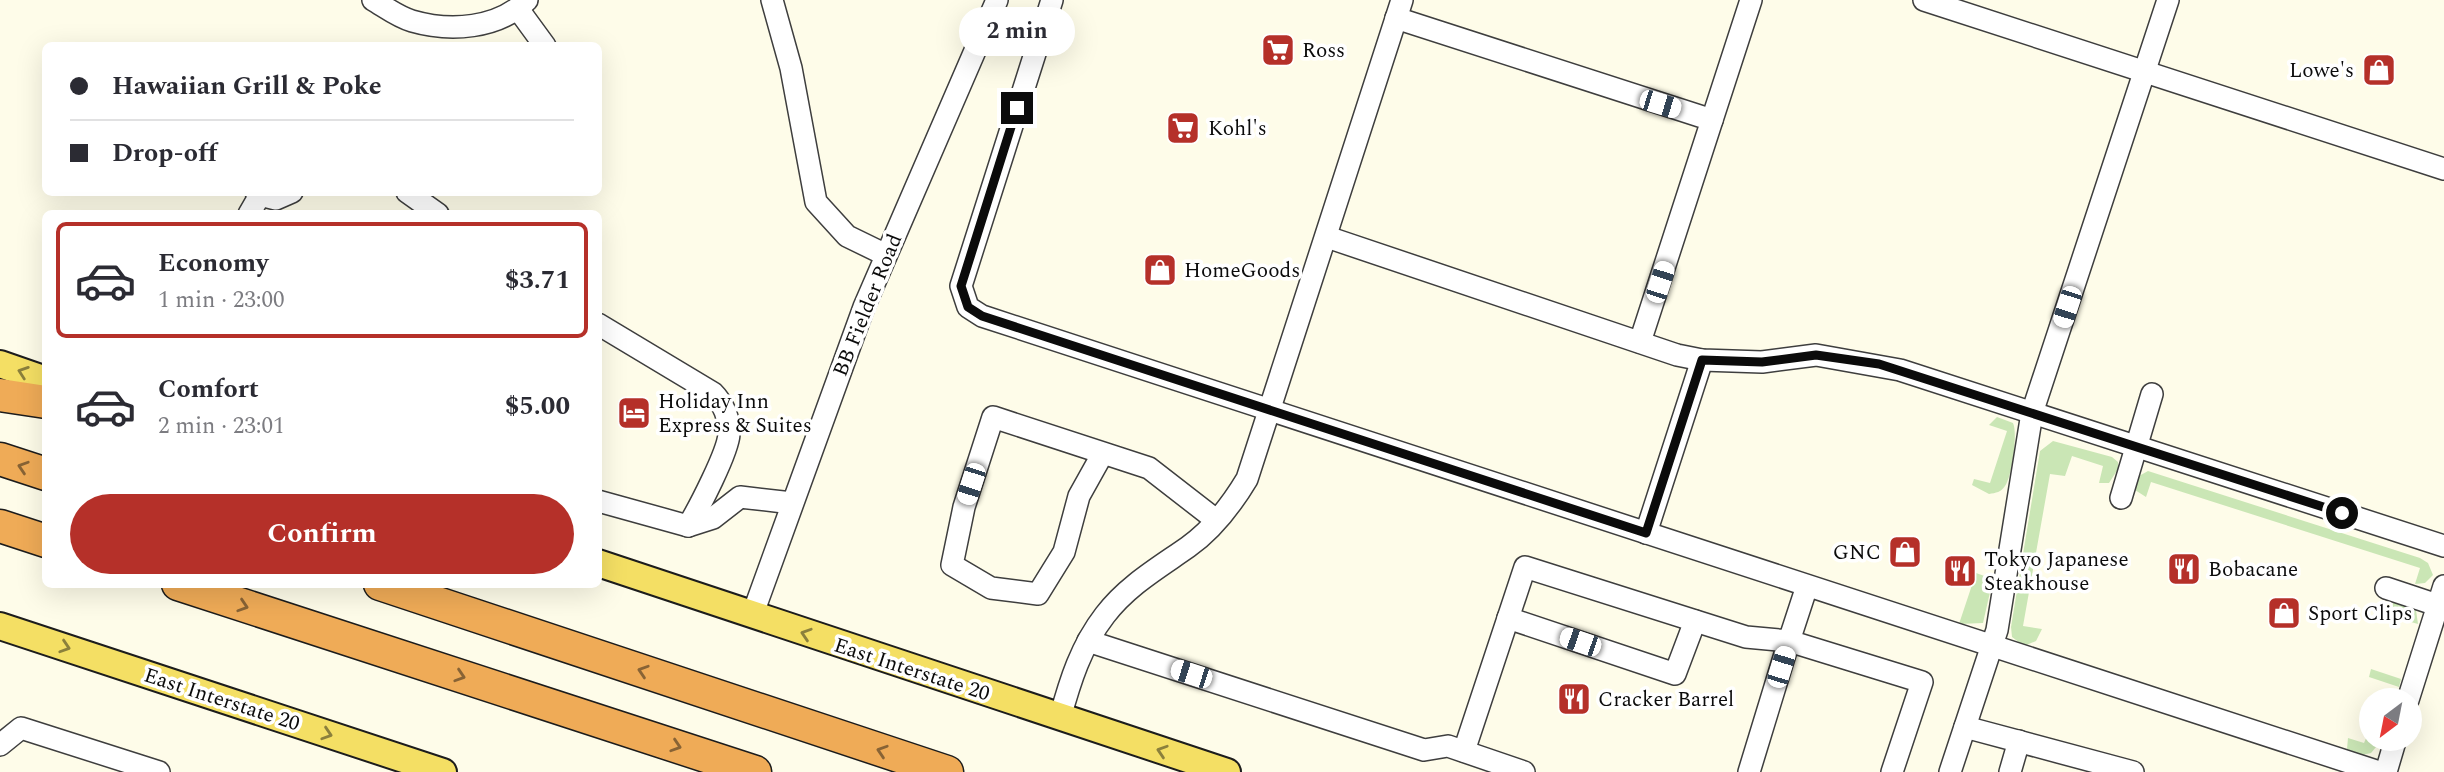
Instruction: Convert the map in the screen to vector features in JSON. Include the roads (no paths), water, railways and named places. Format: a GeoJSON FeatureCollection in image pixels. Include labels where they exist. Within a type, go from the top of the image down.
{"type":"FeatureCollection","features":[{"type":"Feature","properties":{"kind":"highway"},"geometry":{"type":"LineString","coordinates":[[0,395],[42,401]]}},
{"type":"Feature","properties":{"kind":"highway"},"geometry":{"type":"LineString","coordinates":[[0,459],[42,473]]}},
{"type":"Feature","properties":{"kind":"highway"},"geometry":{"type":"LineString","coordinates":[[0,526],[42,540]]}},
{"type":"Feature","properties":{"kind":"highway"},"geometry":{"type":"LineString","coordinates":[[190,588],[755,772]]}},
{"type":"Feature","properties":{"kind":"highway"},"geometry":{"type":"LineString","coordinates":[[392,588],[947,772]]}},
{"type":"Feature","properties":{"kind":"main road"},"geometry":{"type":"LineString","coordinates":[[0,364],[42,379]]}},
{"type":"Feature","properties":{"kind":"main road","name":"East Interstate 20"},"geometry":{"type":"LineString","coordinates":[[602,565],[1227,772]]}},
{"type":"Feature","properties":{"kind":"main road","name":"East Interstate 20"},"geometry":{"type":"LineString","coordinates":[[0,626],[443,772]]}},
{"type":"Feature","properties":{"kind":"street"},"geometry":{"type":"LineString","coordinates":[[373,0],[409,20],[443,28],[483,24],[522,5],[543,42]]}},
{"type":"Feature","properties":{"kind":"street"},"geometry":{"type":"LineString","coordinates":[[772,0],[791,68],[817,202],[847,236],[886,256]]}},
{"type":"Feature","properties":{"kind":"street","name":"BB Fielder Road"},"geometry":{"type":"LineString","coordinates":[[752,616],[839,370],[997,0]]}},
{"type":"Feature","properties":{"kind":"street"},"geometry":{"type":"LineString","coordinates":[[1052,0],[961,286],[962,297],[968,307],[982,316],[2379,772]]}},
{"type":"Feature","properties":{"kind":"street"},"geometry":{"type":"LineString","coordinates":[[1640,342],[1751,0]]}},
{"type":"Feature","properties":{"kind":"street"},"geometry":{"type":"LineString","coordinates":[[1924,0],[2444,169]]}},
{"type":"Feature","properties":{"kind":"street"},"geometry":{"type":"LineString","coordinates":[[1950,772],[1997,630],[2032,413],[2168,0]]}},
{"type":"Feature","properties":{"kind":"street"},"geometry":{"type":"LineString","coordinates":[[1060,718],[1072,677],[1088,641],[1106,613],[1152,571],[1190,546],[1230,506],[1247,479],[1399,9],[1712,120]]}},
{"type":"Feature","properties":{"kind":"street"},"geometry":{"type":"LineString","coordinates":[[265,196],[276,199],[283,196]]}},
{"type":"Feature","properties":{"kind":"street"},"geometry":{"type":"LineString","coordinates":[[413,196],[432,210]]}},
{"type":"Feature","properties":{"kind":"street"},"geometry":{"type":"LineString","coordinates":[[1326,237],[1640,342],[1702,360],[1762,362],[1816,355],[1858,360],[1900,370],[2444,546]]}},
{"type":"Feature","properties":{"kind":"street"},"geometry":{"type":"LineString","coordinates":[[602,326],[713,393],[724,403],[730,434],[704,499],[688,526]]}},
{"type":"Feature","properties":{"kind":"street"},"geometry":{"type":"LineString","coordinates":[[1646,533],[1702,360]]}},
{"type":"Feature","properties":{"kind":"street"},"geometry":{"type":"LineString","coordinates":[[2121,498],[2152,394]]}},
{"type":"Feature","properties":{"kind":"street"},"geometry":{"type":"LineString","coordinates":[[1103,453],[1079,496],[1064,552],[1038,594],[991,588],[952,565],[964,507],[993,417],[1149,468],[1216,520]]}},
{"type":"Feature","properties":{"kind":"street"},"geometry":{"type":"LineString","coordinates":[[602,502],[688,526],[713,518],[740,497],[792,502]]}},
{"type":"Feature","properties":{"kind":"street"},"geometry":{"type":"LineString","coordinates":[[1464,751],[1525,567],[1746,637],[1789,640],[1922,682],[1892,772]]}},
{"type":"Feature","properties":{"kind":"street"},"geometry":{"type":"LineString","coordinates":[[1749,772],[1807,586]]}},
{"type":"Feature","properties":{"kind":"street"},"geometry":{"type":"LineString","coordinates":[[2386,588],[2441,596],[2412,688]]}},
{"type":"Feature","properties":{"kind":"street"},"geometry":{"type":"LineString","coordinates":[[1508,618],[1675,674],[1695,621]]}},
{"type":"Feature","properties":{"kind":"street"},"geometry":{"type":"LineString","coordinates":[[1088,641],[1424,750],[1448,746],[1524,772]]}},
{"type":"Feature","properties":{"kind":"street"},"geometry":{"type":"LineString","coordinates":[[1965,727],[2133,772]]}},
{"type":"Feature","properties":{"kind":"street"},"geometry":{"type":"LineString","coordinates":[[0,745],[21,728],[159,772]]}},
{"type":"Feature","properties":{"kind":"street"},"geometry":{"type":"LineString","coordinates":[[2010,772],[2019,741]]}},
{"type":"Feature","properties":{"kind":"street"},"geometry":{"type":"LineString","coordinates":[[2386,772],[2392,751]]}},
{"type":"Feature","properties":{"kind":"place","name":"Ross"},"geometry":{"type":"Point","coordinates":[1278,50]}},
{"type":"Feature","properties":{"kind":"place","name":"Lowe's"},"geometry":{"type":"Point","coordinates":[2379,70]}},
{"type":"Feature","properties":{"kind":"place","name":"Kohl's"},"geometry":{"type":"Point","coordinates":[1183,128]}},
{"type":"Feature","properties":{"kind":"place","name":"HomeGoods"},"geometry":{"type":"Point","coordinates":[1160,270]}},
{"type":"Feature","properties":{"kind":"place","name":"Holiday Inn Express & Suites"},"geometry":{"type":"Point","coordinates":[634,413]}},
{"type":"Feature","properties":{"kind":"place","name":"GNC"},"geometry":{"type":"Point","coordinates":[1905,552]}},
{"type":"Feature","properties":{"kind":"place","name":"Bobacane"},"geometry":{"type":"Point","coordinates":[2184,569]}},
{"type":"Feature","properties":{"kind":"place","name":"Tokyo Japanese Steakhouse"},"geometry":{"type":"Point","coordinates":[1960,571]}},
{"type":"Feature","properties":{"kind":"place","name":"Sport Clips"},"geometry":{"type":"Point","coordinates":[2284,613]}},
{"type":"Feature","properties":{"kind":"place","name":"Cracker Barrel"},"geometry":{"type":"Point","coordinates":[1574,699]}}]}
